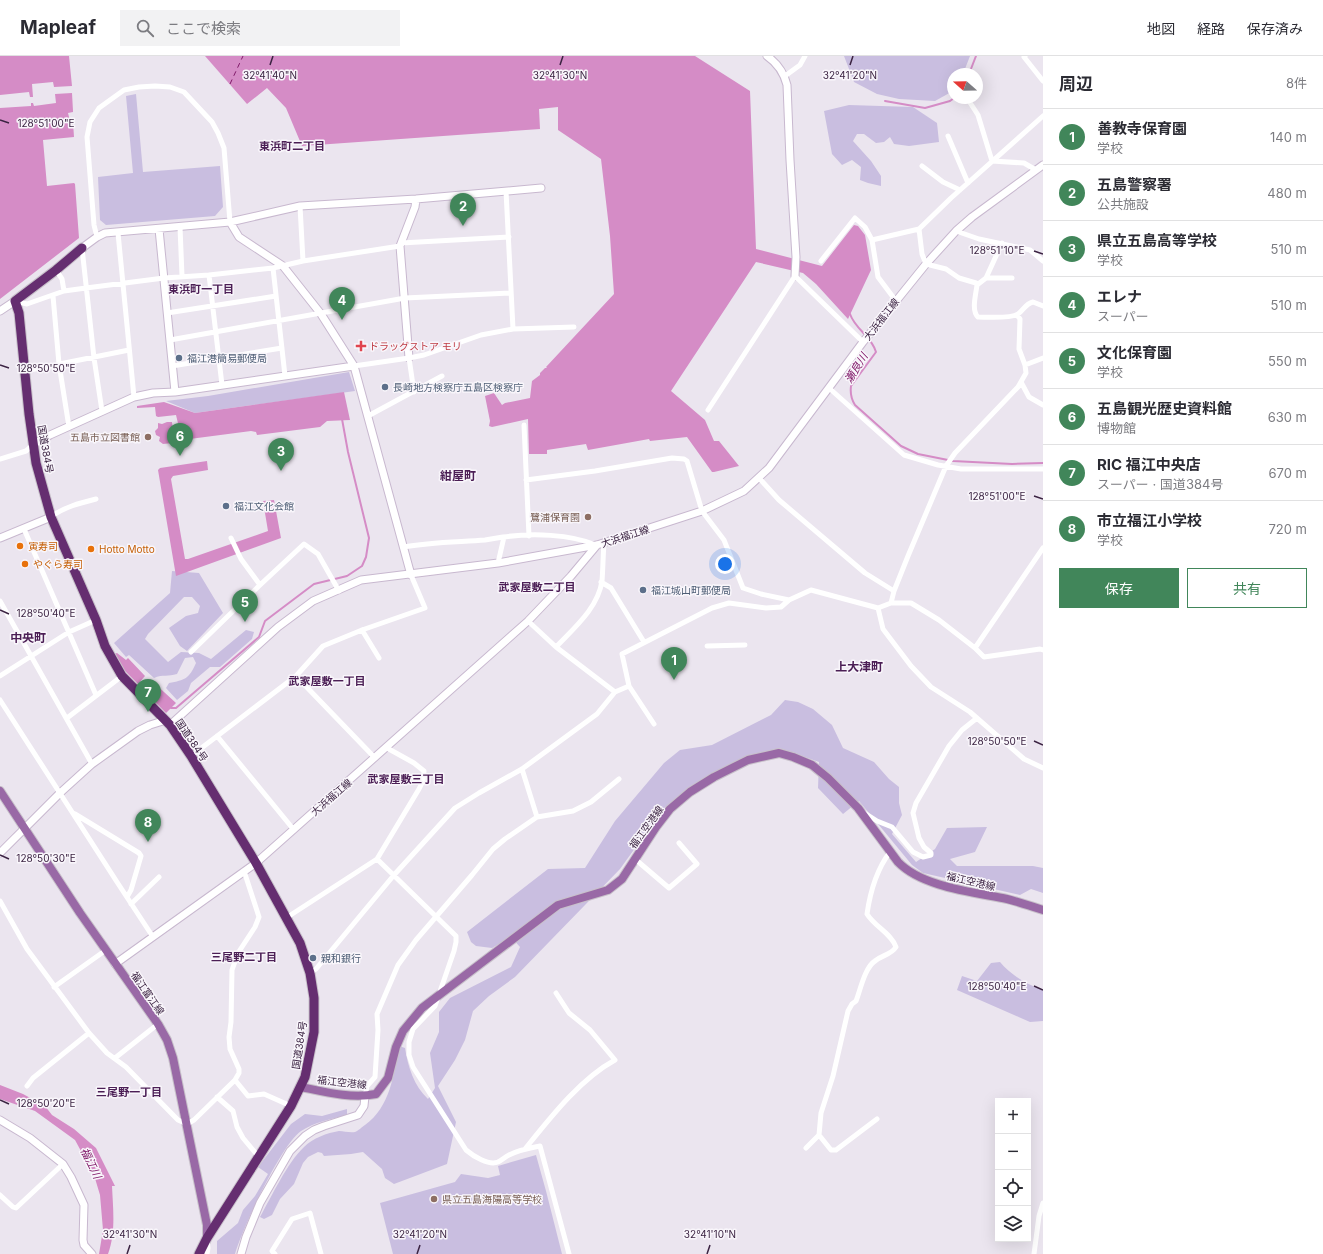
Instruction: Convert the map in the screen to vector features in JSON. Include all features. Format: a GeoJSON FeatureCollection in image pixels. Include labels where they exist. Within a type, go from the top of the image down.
{"type":"FeatureCollection","features":[{"type":"Feature","properties":{"kind":"highway"},"geometry":{"type":"LineString","coordinates":[[15,301],[82,248]]}},
{"type":"Feature","properties":{"kind":"highway","name":"国道384号"},"geometry":{"type":"LineString","coordinates":[[15,301],[19,313],[29,414],[36,463],[51,517],[96,620],[105,646],[122,676],[168,723],[191,756],[256,863],[300,943],[310,973],[314,998],[314,1032],[308,1065],[301,1087],[291,1106],[207,1238],[199,1254]]}},
{"type":"Feature","properties":{"kind":"main road","name":"福江空港線"},"geometry":{"type":"LineString","coordinates":[[301,1087],[365,1096],[376,1094],[388,1078],[396,1047],[403,1031],[422,1008],[558,905],[608,890],[622,879],[656,827],[670,809],[690,792],[714,777],[748,760],[760,757],[779,753],[812,765],[828,778],[858,808],[903,868],[922,878],[940,884],[1010,900],[1043,910]]}},
{"type":"Feature","properties":{"kind":"main road","name":"福江富江線"},"geometry":{"type":"LineString","coordinates":[[0,791],[115,964],[158,1024],[167,1040],[173,1058],[187,1124],[207,1225],[207,1238]]}},
{"type":"Feature","properties":{"kind":"street"},"geometry":{"type":"LineString","coordinates":[[708,410],[796,276],[785,76],[767,56]]}},
{"type":"Feature","properties":{"kind":"street"},"geometry":{"type":"LineString","coordinates":[[785,76],[800,65],[805,56]]}},
{"type":"Feature","properties":{"kind":"street"},"geometry":{"type":"LineString","coordinates":[[1025,56],[1024,57],[1043,81]]}},
{"type":"Feature","properties":{"kind":"street"},"geometry":{"type":"LineString","coordinates":[[97,237],[94,225],[87,137],[90,122],[99,108],[124,90],[139,87],[163,86],[184,92],[215,127],[224,148],[230,222],[239,237],[283,266],[320,314],[354,366],[411,575],[426,608],[362,630],[323,646],[296,676],[191,756]]}},
{"type":"Feature","properties":{"kind":"street"},"geometry":{"type":"LineString","coordinates":[[971,104],[978,115],[992,162]]}},
{"type":"Feature","properties":{"kind":"street"},"geometry":{"type":"LineString","coordinates":[[872,240],[919,229],[960,190],[1043,116]]}},
{"type":"Feature","properties":{"kind":"street"},"geometry":{"type":"LineString","coordinates":[[948,136],[968,183]]}},
{"type":"Feature","properties":{"kind":"street"},"geometry":{"type":"LineString","coordinates":[[992,162],[1024,163],[1036,170]]}},
{"type":"Feature","properties":{"kind":"street","name":"大浜福江線"},"geometry":{"type":"LineString","coordinates":[[115,964],[256,863],[528,621],[600,544],[702,511],[744,491],[770,468],[863,342],[926,264],[956,231],[972,217],[1043,164]]}},
{"type":"Feature","properties":{"kind":"street"},"geometry":{"type":"LineString","coordinates":[[922,166],[943,182],[960,190]]}},
{"type":"Feature","properties":{"kind":"street"},"geometry":{"type":"LineString","coordinates":[[102,411],[94,358],[82,248],[97,237],[105,233],[230,222],[300,206],[416,199],[541,188]]}},
{"type":"Feature","properties":{"kind":"street"},"geometry":{"type":"LineString","coordinates":[[506,191],[513,329]]}},
{"type":"Feature","properties":{"kind":"street"},"geometry":{"type":"LineString","coordinates":[[414,392],[409,358],[401,244],[415,207],[416,199]]}},
{"type":"Feature","properties":{"kind":"street"},"geometry":{"type":"LineString","coordinates":[[300,206],[303,261]]}},
{"type":"Feature","properties":{"kind":"street"},"geometry":{"type":"LineString","coordinates":[[821,261],[855,218],[865,227],[872,240],[878,277],[896,301]]}},
{"type":"Feature","properties":{"kind":"street"},"geometry":{"type":"LineString","coordinates":[[180,227],[182,276]]}},
{"type":"Feature","properties":{"kind":"street"},"geometry":{"type":"LineString","coordinates":[[159,229],[175,392]]}},
{"type":"Feature","properties":{"kind":"street"},"geometry":{"type":"LineString","coordinates":[[919,229],[922,254],[926,264],[946,269],[959,278],[976,283],[977,285]]}},
{"type":"Feature","properties":{"kind":"street"},"geometry":{"type":"LineString","coordinates":[[956,231],[979,239],[1030,250],[1043,261]]}},
{"type":"Feature","properties":{"kind":"street"},"geometry":{"type":"LineString","coordinates":[[118,233],[134,397]]}},
{"type":"Feature","properties":{"kind":"street"},"geometry":{"type":"LineString","coordinates":[[0,311],[15,301],[27,304],[64,291],[123,282],[273,268],[303,261],[401,244],[509,237]]}},
{"type":"Feature","properties":{"kind":"street"},"geometry":{"type":"LineString","coordinates":[[1002,244],[986,278],[977,285],[974,310],[976,314],[978,317],[1009,317],[1017,315],[1027,303],[1033,302],[1043,306]]}},
{"type":"Feature","properties":{"kind":"street"},"geometry":{"type":"LineString","coordinates":[[273,268],[285,376]]}},
{"type":"Feature","properties":{"kind":"street"},"geometry":{"type":"LineString","coordinates":[[56,270],[62,279],[64,291]]}},
{"type":"Feature","properties":{"kind":"street"},"geometry":{"type":"LineString","coordinates":[[209,275],[222,385]]}},
{"type":"Feature","properties":{"kind":"street"},"geometry":{"type":"LineString","coordinates":[[796,276],[863,342]]}},
{"type":"Feature","properties":{"kind":"street"},"geometry":{"type":"LineString","coordinates":[[986,278],[1012,278]]}},
{"type":"Feature","properties":{"kind":"street"},"geometry":{"type":"LineString","coordinates":[[170,340],[405,298],[512,293]]}},
{"type":"Feature","properties":{"kind":"street"},"geometry":{"type":"LineString","coordinates":[[53,296],[59,364],[69,427]]}},
{"type":"Feature","properties":{"kind":"street"},"geometry":{"type":"LineString","coordinates":[[167,313],[276,296]]}},
{"type":"Feature","properties":{"kind":"street"},"geometry":{"type":"LineString","coordinates":[[891,603],[894,591],[946,466],[955,453],[1018,388],[1026,373],[1025,365],[1018,349],[1020,319],[1017,315]]}},
{"type":"Feature","properties":{"kind":"street"},"geometry":{"type":"LineString","coordinates":[[0,459],[26,451],[34,444],[50,435],[134,397],[153,393],[175,392],[409,358],[424,355],[481,335],[513,329],[574,327]]}},
{"type":"Feature","properties":{"kind":"street"},"geometry":{"type":"LineString","coordinates":[[172,366],[282,348]]}},
{"type":"Feature","properties":{"kind":"street"},"geometry":{"type":"LineString","coordinates":[[25,371],[130,350]]}},
{"type":"Feature","properties":{"kind":"street"},"geometry":{"type":"LineString","coordinates":[[1025,365],[1043,358]]}},
{"type":"Feature","properties":{"kind":"street"},"geometry":{"type":"LineString","coordinates":[[368,416],[442,376]]}},
{"type":"Feature","properties":{"kind":"street"},"geometry":{"type":"LineString","coordinates":[[1021,382],[1029,397],[1043,406]]}},
{"type":"Feature","properties":{"kind":"street"},"geometry":{"type":"LineString","coordinates":[[829,388],[904,455],[961,469],[1043,469]]}},
{"type":"Feature","properties":{"kind":"street"},"geometry":{"type":"LineString","coordinates":[[524,425],[529,536]]}},
{"type":"Feature","properties":{"kind":"street"},"geometry":{"type":"LineString","coordinates":[[526,480],[595,471],[672,458],[684,459],[687,462],[702,511],[724,540],[743,588],[761,594],[789,600]]}},
{"type":"Feature","properties":{"kind":"street"},"geometry":{"type":"LineString","coordinates":[[759,478],[779,500],[865,573],[894,591]]}},
{"type":"Feature","properties":{"kind":"street"},"geometry":{"type":"LineString","coordinates":[[0,538],[24,529],[51,517],[57,512],[79,503],[96,499]]}},
{"type":"Feature","properties":{"kind":"street"},"geometry":{"type":"LineString","coordinates":[[24,529],[96,695]]}},
{"type":"Feature","properties":{"kind":"street"},"geometry":{"type":"LineString","coordinates":[[404,547],[417,544],[529,536],[565,536],[600,544]]}},
{"type":"Feature","properties":{"kind":"street"},"geometry":{"type":"LineString","coordinates":[[498,563],[504,537]]}},
{"type":"Feature","properties":{"kind":"street"},"geometry":{"type":"LineString","coordinates":[[232,538],[241,559],[260,585]]}},
{"type":"Feature","properties":{"kind":"street"},"geometry":{"type":"LineString","coordinates":[[191,652],[304,544],[318,554],[339,591]]}},
{"type":"Feature","properties":{"kind":"street"},"geometry":{"type":"LineString","coordinates":[[0,853],[60,793],[92,764],[122,741],[138,731],[150,725],[168,723],[278,627],[313,601],[339,591],[361,580],[498,563],[600,544]]}},
{"type":"Feature","properties":{"kind":"street"},"geometry":{"type":"LineString","coordinates":[[556,647],[586,615],[594,601],[602,582],[600,544]]}},
{"type":"Feature","properties":{"kind":"street"},"geometry":{"type":"LineString","coordinates":[[975,648],[1043,548]]}},
{"type":"Feature","properties":{"kind":"street"},"geometry":{"type":"LineString","coordinates":[[602,582],[611,588],[644,642]]}},
{"type":"Feature","properties":{"kind":"street"},"geometry":{"type":"LineString","coordinates":[[654,724],[629,686],[622,654],[712,608],[729,603],[766,608],[781,607],[789,600],[811,590],[878,608],[891,603],[911,603],[939,620],[975,648],[984,657],[1023,650],[1043,650]]}},
{"type":"Feature","properties":{"kind":"street"},"geometry":{"type":"LineString","coordinates":[[0,601],[92,764]]}},
{"type":"Feature","properties":{"kind":"street"},"geometry":{"type":"LineString","coordinates":[[878,608],[883,629],[911,666],[931,687],[970,712],[1024,759],[1043,768]]}},
{"type":"Feature","properties":{"kind":"street"},"geometry":{"type":"LineString","coordinates":[[0,676],[69,632],[96,620]]}},
{"type":"Feature","properties":{"kind":"street"},"geometry":{"type":"LineString","coordinates":[[528,621],[556,647],[616,692]]}},
{"type":"Feature","properties":{"kind":"street"},"geometry":{"type":"LineString","coordinates":[[362,630],[379,658]]}},
{"type":"Feature","properties":{"kind":"street"},"geometry":{"type":"LineString","coordinates":[[706,646],[745,645]]}},
{"type":"Feature","properties":{"kind":"street"},"geometry":{"type":"LineString","coordinates":[[67,718],[122,676]]}},
{"type":"Feature","properties":{"kind":"street"},"geometry":{"type":"LineString","coordinates":[[296,676],[375,758]]}},
{"type":"Feature","properties":{"kind":"street"},"geometry":{"type":"LineString","coordinates":[[310,973],[316,969],[394,875],[455,808],[522,769],[597,714],[616,692],[629,686]]}},
{"type":"Feature","properties":{"kind":"street"},"geometry":{"type":"LineString","coordinates":[[0,700],[153,937]]}},
{"type":"Feature","properties":{"kind":"street"},"geometry":{"type":"LineString","coordinates":[[858,808],[877,821],[892,828],[913,852],[923,857],[931,855],[919,838],[914,813],[916,803],[948,746],[962,730],[977,718]]}},
{"type":"Feature","properties":{"kind":"street"},"geometry":{"type":"LineString","coordinates":[[217,736],[294,830]]}},
{"type":"Feature","properties":{"kind":"street"},"geometry":{"type":"LineString","coordinates":[[286,918],[377,859],[419,789],[423,781],[424,771],[414,763],[386,748]]}},
{"type":"Feature","properties":{"kind":"street"},"geometry":{"type":"LineString","coordinates":[[522,769],[538,817]]}},
{"type":"Feature","properties":{"kind":"street"},"geometry":{"type":"LineString","coordinates":[[241,1254],[260,1203],[290,1151],[305,1136],[314,1130],[358,1115],[364,1106],[367,1086],[375,1077],[378,1030],[377,1014],[398,965],[416,940],[472,875],[493,848],[538,817],[573,811],[591,802],[619,779]]}},
{"type":"Feature","properties":{"kind":"street"},"geometry":{"type":"LineString","coordinates":[[72,812],[139,853],[141,856],[131,890],[127,898]]}},
{"type":"Feature","properties":{"kind":"street"},"geometry":{"type":"LineString","coordinates":[[635,859],[669,888],[697,864],[679,843]]}},
{"type":"Feature","properties":{"kind":"street"},"geometry":{"type":"LineString","coordinates":[[806,1148],[814,1142],[819,1135],[820,1113],[833,1076],[848,1011],[852,1004],[856,1001],[869,966],[874,961],[891,953],[896,947],[895,943],[867,914],[875,878],[890,852]]}},
{"type":"Feature","properties":{"kind":"street"},"geometry":{"type":"LineString","coordinates":[[377,859],[456,936],[456,942],[448,972],[435,1006],[413,1029],[409,1042],[413,1067],[466,1150],[472,1154],[488,1162],[497,1163],[509,1155],[525,1149],[540,1146],[569,1254]]}},
{"type":"Feature","properties":{"kind":"street"},"geometry":{"type":"LineString","coordinates":[[0,901],[27,949],[89,1033],[107,1053],[126,1067],[178,1120],[187,1124],[194,1120],[234,1080],[239,1073],[239,1068],[230,1049],[229,1037],[231,1022],[232,970],[238,953],[255,927],[259,917],[244,871]]}},
{"type":"Feature","properties":{"kind":"street"},"geometry":{"type":"LineString","coordinates":[[131,904],[159,877]]}},
{"type":"Feature","properties":{"kind":"street"},"geometry":{"type":"LineString","coordinates":[[54,987],[106,950]]}},
{"type":"Feature","properties":{"kind":"street"},"geometry":{"type":"LineString","coordinates":[[525,1149],[584,1083],[615,1060],[590,1030],[569,1013],[556,993]]}},
{"type":"Feature","properties":{"kind":"street"},"geometry":{"type":"LineString","coordinates":[[115,1058],[158,1024]]}},
{"type":"Feature","properties":{"kind":"street"},"geometry":{"type":"LineString","coordinates":[[27,1086],[33,1078],[89,1033]]}},
{"type":"Feature","properties":{"kind":"street"},"geometry":{"type":"LineString","coordinates":[[234,1080],[248,1096],[264,1094],[291,1106]]}},
{"type":"Feature","properties":{"kind":"street"},"geometry":{"type":"LineString","coordinates":[[217,1097],[232,1111],[237,1127],[243,1138],[258,1156]]}},
{"type":"Feature","properties":{"kind":"street"},"geometry":{"type":"LineString","coordinates":[[819,1135],[831,1150],[836,1150],[877,1119]]}},
{"type":"Feature","properties":{"kind":"street"},"geometry":{"type":"LineString","coordinates":[[0,1120],[30,1138],[63,1164],[84,1205],[83,1240],[92,1254]]}},
{"type":"Feature","properties":{"kind":"street"},"geometry":{"type":"LineString","coordinates":[[0,1196],[16,1208],[63,1164]]}},
{"type":"Feature","properties":{"kind":"street"},"geometry":{"type":"LineString","coordinates":[[1034,1254],[1041,1223],[1043,1203]]}},
{"type":"Feature","properties":{"kind":"street"},"geometry":{"type":"LineString","coordinates":[[275,1254],[272,1252],[292,1219],[310,1213],[321,1254]]}},
{"type":"Feature","properties":{"kind":"street"},"geometry":{"type":"LineString","coordinates":[[206,1254],[208,1248],[207,1238]]}},
{"type":"Feature","properties":{"kind":"shaded area"},"geometry":{"type":"Polygon","coordinates":[[[844,56],[970,56],[965,68],[947,68],[947,94],[935,101],[899,99],[877,94],[854,82],[844,56]]]}},
{"type":"Feature","properties":{"kind":"shaded area"},"geometry":{"type":"Polygon","coordinates":[[[136,94],[143,172],[220,166],[223,207],[215,216],[106,225],[100,220],[98,177],[133,173],[126,96],[136,94]]]}},
{"type":"Feature","properties":{"kind":"shaded area"},"geometry":{"type":"Polygon","coordinates":[[[849,105],[913,107],[937,123],[939,142],[909,146],[894,144],[890,137],[884,142],[876,143],[864,134],[857,134],[853,141],[871,161],[881,176],[881,186],[860,180],[861,167],[852,160],[842,165],[832,154],[824,111],[849,105]]]}},
{"type":"Feature","properties":{"kind":"shaded area"},"geometry":{"type":"Polygon","coordinates":[[[349,372],[355,391],[195,413],[166,401],[208,396],[349,372]]]}},
{"type":"Feature","properties":{"kind":"shaded area"},"geometry":{"type":"Polygon","coordinates":[[[172,571],[199,573],[223,613],[187,651],[180,646],[169,628],[186,616],[198,613],[200,606],[192,597],[184,597],[148,634],[145,639],[168,662],[181,652],[199,653],[211,659],[246,630],[254,632],[252,639],[220,667],[210,667],[191,683],[188,691],[177,700],[166,688],[169,683],[183,680],[189,676],[196,663],[193,657],[185,658],[177,674],[154,678],[129,655],[126,657],[114,643],[170,593],[172,571]]]}},
{"type":"Feature","properties":{"kind":"shaded area"},"geometry":{"type":"Polygon","coordinates":[[[785,700],[798,702],[813,709],[832,725],[843,748],[874,762],[889,779],[899,787],[899,803],[902,815],[892,834],[916,862],[935,849],[947,828],[987,827],[975,852],[950,859],[957,866],[1033,866],[1043,868],[1043,893],[1031,889],[1020,895],[923,873],[912,865],[859,801],[843,814],[818,788],[819,762],[779,748],[704,779],[664,808],[620,869],[515,977],[489,996],[473,1011],[465,1040],[455,1060],[438,1086],[456,1122],[447,1164],[394,1184],[385,1178],[382,1169],[363,1152],[324,1156],[322,1153],[318,1152],[308,1157],[303,1163],[294,1184],[280,1199],[272,1215],[264,1219],[260,1217],[286,1171],[304,1147],[320,1136],[339,1131],[355,1132],[373,1118],[380,1109],[390,1090],[399,1046],[405,1048],[412,1076],[423,1094],[428,1099],[435,1088],[430,1053],[439,1032],[439,1012],[450,998],[511,967],[520,947],[511,937],[492,948],[476,946],[471,942],[467,932],[548,869],[585,868],[615,821],[664,763],[680,750],[712,745],[771,715],[785,700]]]}},
{"type":"Feature","properties":{"kind":"shaded area"},"geometry":{"type":"Polygon","coordinates":[[[1000,962],[1020,979],[1043,990],[1043,1021],[1030,1022],[957,990],[962,976],[977,981],[991,963],[1000,962]]]}},
{"type":"Feature","properties":{"kind":"shaded area"},"geometry":{"type":"Polygon","coordinates":[[[347,1109],[347,1115],[312,1125],[301,1131],[293,1139],[273,1169],[263,1188],[245,1226],[235,1254],[217,1254],[217,1241],[238,1223],[243,1210],[255,1196],[268,1174],[258,1167],[291,1124],[305,1114],[322,1116],[347,1109]]]}},
{"type":"Feature","properties":{"kind":"shaded area","name":"県立五島海陽高等学校"},"geometry":{"type":"Polygon","coordinates":[[[536,1155],[562,1254],[393,1254],[380,1203],[455,1182],[461,1174],[488,1178],[500,1175],[498,1166],[536,1155]]]}},
{"type":"Feature","properties":{"kind":"water"},"geometry":{"type":"Polygon","coordinates":[[[0,56],[69,56],[72,86],[54,87],[53,82],[32,84],[33,97],[30,97],[29,92],[0,95],[0,56]]]}},
{"type":"Feature","properties":{"kind":"water"},"geometry":{"type":"Polygon","coordinates":[[[205,56],[695,56],[750,91],[756,249],[822,266],[854,225],[858,226],[865,235],[871,270],[848,319],[816,284],[803,273],[756,262],[671,391],[705,420],[714,441],[719,441],[739,466],[712,472],[687,437],[650,441],[649,439],[588,450],[586,444],[547,450],[547,454],[529,454],[528,419],[492,427],[489,426],[490,421],[485,396],[494,393],[502,405],[505,403],[530,398],[532,381],[540,375],[545,368],[547,368],[546,367],[614,294],[610,236],[601,159],[558,130],[558,107],[539,109],[540,129],[302,146],[286,108],[267,88],[247,104],[205,56]]]}},
{"type":"Feature","properties":{"kind":"water"},"geometry":{"type":"Polygon","coordinates":[[[72,93],[73,112],[68,113],[70,121],[73,122],[74,137],[43,140],[47,186],[75,184],[79,238],[0,299],[0,108],[31,106],[31,103],[33,103],[34,106],[56,103],[55,94],[72,93]]]}},
{"type":"Feature","properties":{"kind":"water"},"geometry":{"type":"Polygon","coordinates":[[[344,392],[350,420],[327,421],[320,427],[257,435],[256,432],[251,431],[182,440],[176,415],[158,417],[156,416],[155,407],[137,408],[137,406],[164,402],[195,413],[344,392]]]}},
{"type":"Feature","properties":{"kind":"water"},"geometry":{"type":"Polygon","coordinates":[[[172,422],[174,440],[173,443],[163,444],[159,441],[160,437],[156,435],[155,431],[158,428],[158,423],[162,424],[172,422]]]}},
{"type":"Feature","properties":{"kind":"water"},"geometry":{"type":"Polygon","coordinates":[[[207,461],[208,470],[173,476],[171,479],[185,559],[268,531],[263,501],[274,500],[281,538],[176,576],[158,470],[160,468],[207,461]]]}},
{"type":"Feature","properties":{"kind":"water"},"geometry":{"type":"Polygon","coordinates":[[[117,653],[126,660],[128,658],[145,676],[138,684],[121,667],[114,654],[117,653]]]}},
{"type":"Feature","properties":{"kind":"water"},"geometry":{"type":"Polygon","coordinates":[[[152,681],[176,703],[166,713],[143,690],[152,681]]]}},
{"type":"Feature","properties":{"kind":"water","name":"福江川"},"geometry":{"type":"Polygon","coordinates":[[[0,1085],[23,1094],[45,1106],[52,1115],[74,1129],[96,1148],[115,1186],[112,1186],[113,1229],[111,1246],[108,1254],[99,1254],[103,1230],[100,1195],[94,1175],[75,1140],[35,1111],[0,1099],[0,1085]]]}},
{"type":"Feature","properties":{"kind":"waterway"},"geometry":{"type":"LineString","coordinates":[[971,68],[976,56]]}},
{"type":"Feature","properties":{"kind":"waterway"},"geometry":{"type":"LineString","coordinates":[[885,101],[925,108],[947,102]]}},
{"type":"Feature","properties":{"kind":"waterway","name":"瀬良川"},"geometry":{"type":"LineString","coordinates":[[850,314],[852,319],[871,342],[876,352],[851,386],[853,401],[855,405],[901,446],[918,454],[953,461],[1012,464],[1043,463]]}},
{"type":"Feature","properties":{"kind":"waterway"},"geometry":{"type":"LineString","coordinates":[[171,708],[176,708],[259,637],[265,621],[314,584],[347,576],[362,566],[366,557],[369,538],[348,452],[342,419]]}},
{"type":"Feature","properties":{"kind":"ferry route"},"geometry":{"type":"LineString","coordinates":[[230,84],[243,56]]}},
{"type":"Feature","properties":{"kind":"place","name":"五島警察署"},"geometry":{"type":"Point","coordinates":[463,226]}},
{"type":"Feature","properties":{"kind":"place","name":"エレナ"},"geometry":{"type":"Point","coordinates":[342,320]}},
{"type":"Feature","properties":{"kind":"place","name":"ドラッグストア モリ"},"geometry":{"type":"Point","coordinates":[361,346]}},
{"type":"Feature","properties":{"kind":"place","name":"福江港簡易郵便局"},"geometry":{"type":"Point","coordinates":[179,358]}},
{"type":"Feature","properties":{"kind":"place","name":"長崎地方検察庁五島区検察庁"},"geometry":{"type":"Point","coordinates":[385,387]}},
{"type":"Feature","properties":{"kind":"place","name":"五島市立図書館"},"geometry":{"type":"Point","coordinates":[148,437]}},
{"type":"Feature","properties":{"kind":"place","name":"五島観光歴史資料館"},"geometry":{"type":"Point","coordinates":[180,456]}},
{"type":"Feature","properties":{"kind":"place","name":"県立五島高等学校"},"geometry":{"type":"Point","coordinates":[281,471]}},
{"type":"Feature","properties":{"kind":"place","name":"福江文化会館"},"geometry":{"type":"Point","coordinates":[226,506]}},
{"type":"Feature","properties":{"kind":"place","name":"鷺浦保育園"},"geometry":{"type":"Point","coordinates":[588,517]}},
{"type":"Feature","properties":{"kind":"place","name":"寅寿司"},"geometry":{"type":"Point","coordinates":[20,546]}},
{"type":"Feature","properties":{"kind":"place","name":"Hotto Motto"},"geometry":{"type":"Point","coordinates":[91,549]}},
{"type":"Feature","properties":{"kind":"place","name":"やぐら寿司"},"geometry":{"type":"Point","coordinates":[25,564]}},
{"type":"Feature","properties":{"kind":"place","name":"福江城山町郵便局"},"geometry":{"type":"Point","coordinates":[643,590]}},
{"type":"Feature","properties":{"kind":"place","name":"文化保育園"},"geometry":{"type":"Point","coordinates":[245,622]}},
{"type":"Feature","properties":{"kind":"place","name":"善教寺保育園"},"geometry":{"type":"Point","coordinates":[674,680]}},
{"type":"Feature","properties":{"kind":"place","name":"RIC 福江中央店"},"geometry":{"type":"Point","coordinates":[148,712]}},
{"type":"Feature","properties":{"kind":"place","name":"市立福江小学校"},"geometry":{"type":"Point","coordinates":[148,842]}},
{"type":"Feature","properties":{"kind":"place","name":"親和銀行"},"geometry":{"type":"Point","coordinates":[313,958]}},
{"type":"Feature","properties":{"kind":"place","name":"県立五島海陽高等学校"},"geometry":{"type":"Point","coordinates":[434,1199]}},
{"type":"Feature","properties":{"kind":"district","name":"東浜町二丁目"},"geometry":{"type":"Point","coordinates":[292,146]}},
{"type":"Feature","properties":{"kind":"district","name":"東浜町一丁目"},"geometry":{"type":"Point","coordinates":[201,289]}},
{"type":"Feature","properties":{"kind":"district","name":"紺屋町"},"geometry":{"type":"Point","coordinates":[458,475]}},
{"type":"Feature","properties":{"kind":"district","name":"武家屋敷二丁目"},"geometry":{"type":"Point","coordinates":[537,587]}},
{"type":"Feature","properties":{"kind":"district","name":"中央町"},"geometry":{"type":"Point","coordinates":[28,637]}},
{"type":"Feature","properties":{"kind":"district","name":"上大津町"},"geometry":{"type":"Point","coordinates":[859,666]}},
{"type":"Feature","properties":{"kind":"district","name":"武家屋敷一丁目"},"geometry":{"type":"Point","coordinates":[327,681]}},
{"type":"Feature","properties":{"kind":"district","name":"武家屋敷三丁目"},"geometry":{"type":"Point","coordinates":[406,779]}},
{"type":"Feature","properties":{"kind":"district","name":"三尾野二丁目"},"geometry":{"type":"Point","coordinates":[244,957]}},
{"type":"Feature","properties":{"kind":"district","name":"三尾野一丁目"},"geometry":{"type":"Point","coordinates":[129,1092]}}]}
